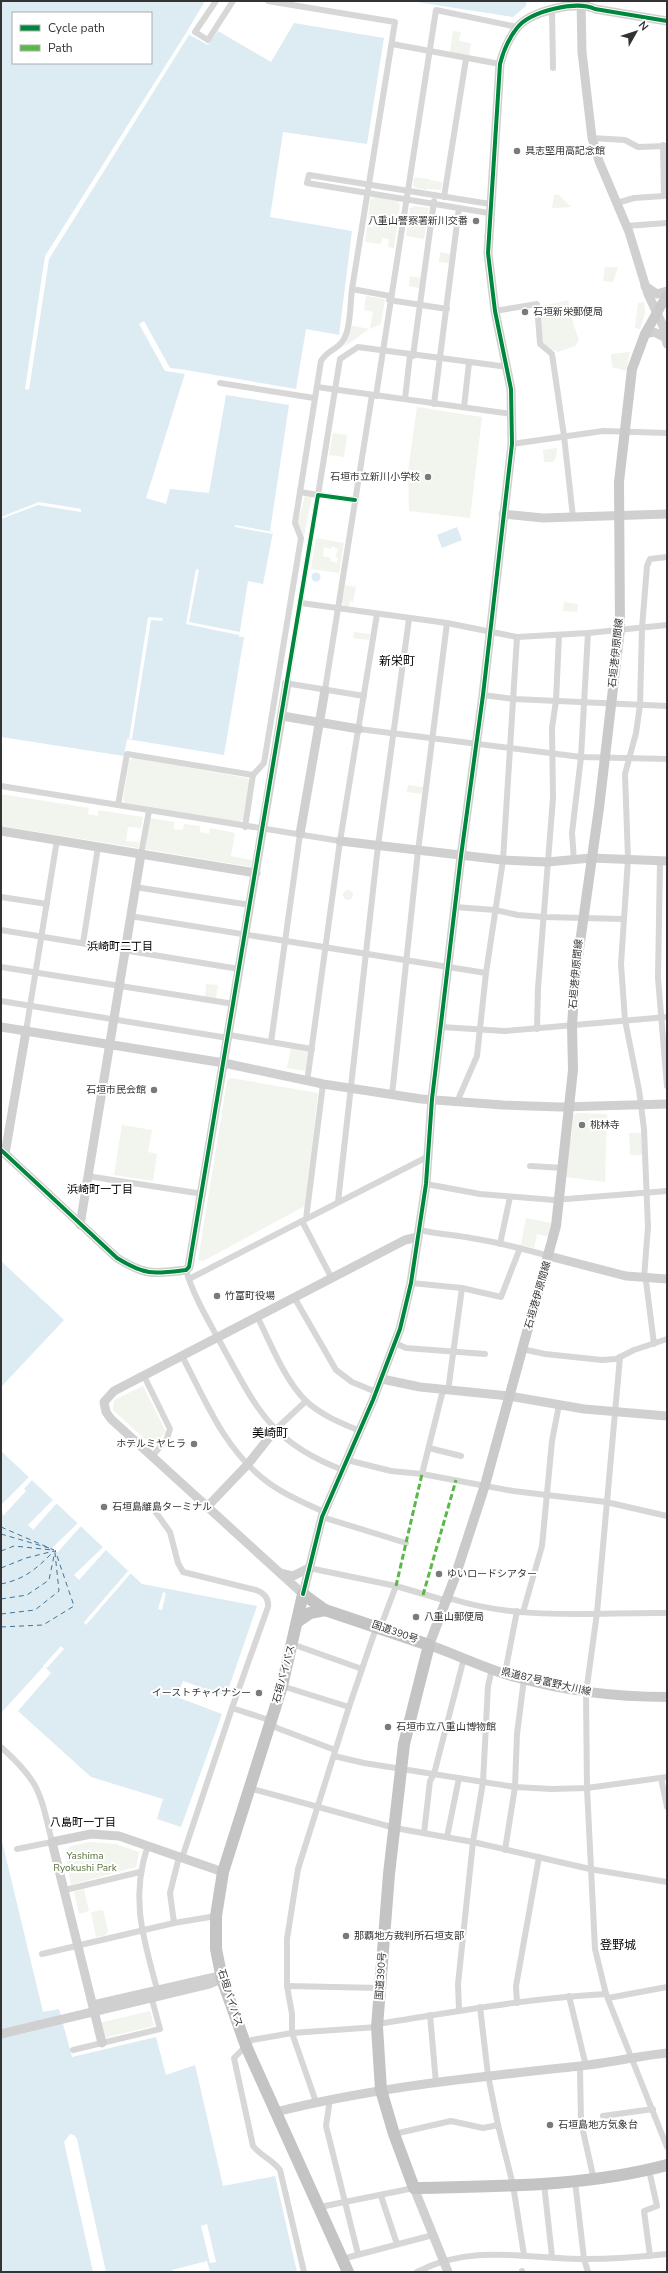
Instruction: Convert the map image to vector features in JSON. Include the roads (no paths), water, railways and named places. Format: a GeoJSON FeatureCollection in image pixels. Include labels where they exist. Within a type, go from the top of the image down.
{"type":"FeatureCollection","features":[{"type":"Feature","properties":{"kind":"highway","name":"国道390号"},"geometry":{"type":"LineString","coordinates":[[303,1594],[325,1610],[380,1627],[429,1645],[411,1709],[401,1768],[389,1874],[377,2025],[381,2090],[394,2134],[414,2188]]}},
{"type":"Feature","properties":{"kind":"highway","name":"石垣バイパス"},"geometry":{"type":"LineString","coordinates":[[303,1594],[282,1686],[224,1872],[216,1916],[216,1949],[222,1979],[246,2046],[320,2207],[348,2272]]}},
{"type":"Feature","properties":{"kind":"highway"},"geometry":{"type":"LineString","coordinates":[[297,1622],[310,1613],[325,1610]]}},
{"type":"Feature","properties":{"kind":"highway"},"geometry":{"type":"LineString","coordinates":[[414,2188],[544,2184],[594,2180],[649,2170],[667,2165]]}},
{"type":"Feature","properties":{"kind":"main road","name":"石垣港伊原間線"},"geometry":{"type":"LineString","coordinates":[[429,1645],[447,1601],[485,1485],[549,1256],[560,1199],[573,1070],[572,1025],[582,917],[599,808],[620,629],[619,482],[632,369],[645,334],[658,314],[667,295]]}},
{"type":"Feature","properties":{"kind":"main road","name":"県道87号富野大川線"},"geometry":{"type":"LineString","coordinates":[[429,1645],[492,1669],[524,1679],[586,1693],[667,1697]]}},
{"type":"Feature","properties":{"kind":"street"},"geometry":{"type":"LineString","coordinates":[[216,1],[195,32],[208,40],[233,1]]}},
{"type":"Feature","properties":{"kind":"street"},"geometry":{"type":"LineString","coordinates":[[245,827],[253,775],[264,763],[301,538],[295,523],[314,398],[321,361],[326,353],[340,344],[345,337],[396,22],[268,1]]}},
{"type":"Feature","properties":{"kind":"street"},"geometry":{"type":"LineString","coordinates":[[581,3],[582,52],[592,138],[599,161],[626,226],[644,285],[658,314],[667,344]]}},
{"type":"Feature","properties":{"kind":"street"},"geometry":{"type":"LineString","coordinates":[[667,21],[581,3],[552,9],[532,15],[518,27],[508,42],[500,64],[489,209],[489,274],[495,311],[508,367],[512,414],[512,444],[483,695],[447,967],[432,1099],[426,1184],[419,1234],[411,1283],[396,1343],[360,1431],[323,1515],[303,1594],[111,1419],[104,1406],[108,1396],[144,1376],[331,1277],[419,1234],[500,1244],[626,1276],[667,1279]]}},
{"type":"Feature","properties":{"kind":"street"},"geometry":{"type":"LineString","coordinates":[[552,9],[553,68]]}},
{"type":"Feature","properties":{"kind":"street"},"geometry":{"type":"LineString","coordinates":[[271,1042],[300,834],[320,722],[355,500],[382,352],[436,10],[518,27]]}},
{"type":"Feature","properties":{"kind":"street"},"geometry":{"type":"LineString","coordinates":[[392,44],[466,59],[500,64]]}},
{"type":"Feature","properties":{"kind":"street"},"geometry":{"type":"LineString","coordinates":[[444,197],[466,59]]}},
{"type":"Feature","properties":{"kind":"street"},"geometry":{"type":"LineString","coordinates":[[592,138],[625,140],[638,147],[665,146],[664,196],[634,198],[617,203]]}},
{"type":"Feature","properties":{"kind":"street"},"geometry":{"type":"LineString","coordinates":[[309,175],[435,195],[489,209],[459,208],[307,183],[309,175]]}},
{"type":"Feature","properties":{"kind":"street"},"geometry":{"type":"LineString","coordinates":[[332,187],[334,179]]}},
{"type":"Feature","properties":{"kind":"street"},"geometry":{"type":"LineString","coordinates":[[405,399],[435,195]]}},
{"type":"Feature","properties":{"kind":"street"},"geometry":{"type":"LineString","coordinates":[[434,404],[459,208]]}},
{"type":"Feature","properties":{"kind":"street"},"geometry":{"type":"LineString","coordinates":[[626,226],[667,223]]}},
{"type":"Feature","properties":{"kind":"street"},"geometry":{"type":"LineString","coordinates":[[644,285],[657,294],[667,291]]}},
{"type":"Feature","properties":{"kind":"street"},"geometry":{"type":"LineString","coordinates":[[352,290],[420,305],[447,309]]}},
{"type":"Feature","properties":{"kind":"street"},"geometry":{"type":"LineString","coordinates":[[495,311],[537,304],[540,344],[552,354],[564,436],[573,517]]}},
{"type":"Feature","properties":{"kind":"street"},"geometry":{"type":"LineString","coordinates":[[645,334],[654,332],[666,338]]}},
{"type":"Feature","properties":{"kind":"street"},"geometry":{"type":"LineString","coordinates":[[343,1470],[306,1453],[276,1430],[256,1407],[217,1337],[188,1275],[203,1194],[340,359],[358,348],[508,367]]}},
{"type":"Feature","properties":{"kind":"street"},"geometry":{"type":"LineString","coordinates":[[464,407],[469,363]]}},
{"type":"Feature","properties":{"kind":"street"},"geometry":{"type":"LineString","coordinates":[[220,383],[314,398]]}},
{"type":"Feature","properties":{"kind":"street"},"geometry":{"type":"LineString","coordinates":[[317,387],[512,414]]}},
{"type":"Feature","properties":{"kind":"street"},"geometry":{"type":"LineString","coordinates":[[512,444],[603,431],[625,433],[667,433]]}},
{"type":"Feature","properties":{"kind":"street"},"geometry":{"type":"LineString","coordinates":[[300,492],[355,500]]}},
{"type":"Feature","properties":{"kind":"street"},"geometry":{"type":"LineString","coordinates":[[503,514],[543,518],[667,514]]}},
{"type":"Feature","properties":{"kind":"street"},"geometry":{"type":"LineString","coordinates":[[654,1344],[646,1281],[644,1278],[648,1227],[642,1104],[625,1020],[621,964],[628,859],[625,774],[630,759],[640,705],[642,628],[647,566],[650,559],[667,557]]}},
{"type":"Feature","properties":{"kind":"street"},"geometry":{"type":"LineString","coordinates":[[290,602],[447,623],[491,630],[517,637],[588,633],[667,625]]}},
{"type":"Feature","properties":{"kind":"street"},"geometry":{"type":"LineString","coordinates":[[307,1082],[340,841],[377,614]]}},
{"type":"Feature","properties":{"kind":"street"},"geometry":{"type":"LineString","coordinates":[[338,1202],[378,846],[409,618]]}},
{"type":"Feature","properties":{"kind":"street"},"geometry":{"type":"LineString","coordinates":[[392,1095],[418,851],[447,623]]}},
{"type":"Feature","properties":{"kind":"street"},"geometry":{"type":"LineString","coordinates":[[574,861],[572,833],[581,757],[588,633]]}},
{"type":"Feature","properties":{"kind":"street"},"geometry":{"type":"LineString","coordinates":[[537,1030],[547,862],[553,798],[552,728],[556,701],[559,635]]}},
{"type":"Feature","properties":{"kind":"street"},"geometry":{"type":"LineString","coordinates":[[457,1102],[477,1056],[486,973],[503,860],[517,637]]}},
{"type":"Feature","properties":{"kind":"street"},"geometry":{"type":"LineString","coordinates":[[277,681],[364,696]]}},
{"type":"Feature","properties":{"kind":"street"},"geometry":{"type":"LineString","coordinates":[[483,695],[514,699],[584,701],[667,706]]}},
{"type":"Feature","properties":{"kind":"street"},"geometry":{"type":"LineString","coordinates":[[282,716],[358,729],[581,757],[667,759]]}},
{"type":"Feature","properties":{"kind":"street"},"geometry":{"type":"LineString","coordinates":[[118,805],[127,754],[253,775]]}},
{"type":"Feature","properties":{"kind":"street"},"geometry":{"type":"LineString","coordinates":[[1,786],[245,827],[340,841],[461,856],[547,862],[574,861],[591,858],[663,861],[658,978],[664,1017],[667,1086]]}},
{"type":"Feature","properties":{"kind":"street"},"geometry":{"type":"LineString","coordinates":[[80,1226],[130,916],[149,811]]}},
{"type":"Feature","properties":{"kind":"street"},"geometry":{"type":"LineString","coordinates":[[1,831],[256,873]]}},
{"type":"Feature","properties":{"kind":"street"},"geometry":{"type":"LineString","coordinates":[[57,840],[26,1031],[3,1152],[80,1226],[117,1258],[134,1269],[151,1274],[188,1275],[304,1220],[429,1156]]}},
{"type":"Feature","properties":{"kind":"street"},"geometry":{"type":"LineString","coordinates":[[83,943],[98,847]]}},
{"type":"Feature","properties":{"kind":"street"},"geometry":{"type":"LineString","coordinates":[[135,887],[250,905]]}},
{"type":"Feature","properties":{"kind":"street"},"geometry":{"type":"LineString","coordinates":[[1,897],[47,904]]}},
{"type":"Feature","properties":{"kind":"street"},"geometry":{"type":"LineString","coordinates":[[455,907],[495,910],[518,915],[544,917],[624,919]]}},
{"type":"Feature","properties":{"kind":"street"},"geometry":{"type":"LineString","coordinates":[[130,916],[486,973]]}},
{"type":"Feature","properties":{"kind":"street"},"geometry":{"type":"LineString","coordinates":[[1,930],[239,969]]}},
{"type":"Feature","properties":{"kind":"street"},"geometry":{"type":"LineString","coordinates":[[1,967],[234,1004]]}},
{"type":"Feature","properties":{"kind":"street"},"geometry":{"type":"LineString","coordinates":[[1,1001],[113,1020],[312,1049]]}},
{"type":"Feature","properties":{"kind":"street"},"geometry":{"type":"LineString","coordinates":[[441,1027],[480,1031],[537,1030],[572,1025],[664,1017]]}},
{"type":"Feature","properties":{"kind":"street"},"geometry":{"type":"LineString","coordinates":[[1,1028],[224,1063],[307,1082],[392,1095],[503,1105],[569,1107],[667,1104]]}},
{"type":"Feature","properties":{"kind":"street"},"geometry":{"type":"LineString","coordinates":[[323,1084],[304,1220],[331,1277]]}},
{"type":"Feature","properties":{"kind":"street"},"geometry":{"type":"LineString","coordinates":[[530,1166],[563,1168]]}},
{"type":"Feature","properties":{"kind":"street"},"geometry":{"type":"LineString","coordinates":[[87,1176],[203,1194]]}},
{"type":"Feature","properties":{"kind":"street"},"geometry":{"type":"LineString","coordinates":[[426,1184],[510,1198],[560,1199],[667,1191]]}},
{"type":"Feature","properties":{"kind":"street"},"geometry":{"type":"LineString","coordinates":[[500,1244],[510,1198]]}},
{"type":"Feature","properties":{"kind":"street"},"geometry":{"type":"LineString","coordinates":[[411,1283],[462,1288],[502,1298],[520,1248]]}},
{"type":"Feature","properties":{"kind":"street"},"geometry":{"type":"LineString","coordinates":[[422,1474],[445,1391],[454,1351],[462,1288]]}},
{"type":"Feature","properties":{"kind":"street"},"geometry":{"type":"LineString","coordinates":[[294,1297],[336,1370],[352,1382],[376,1392]]}},
{"type":"Feature","properties":{"kind":"street"},"geometry":{"type":"LineString","coordinates":[[257,1316],[280,1363],[306,1401],[333,1420],[360,1431]]}},
{"type":"Feature","properties":{"kind":"street"},"geometry":{"type":"LineString","coordinates":[[522,1349],[546,1354],[602,1360],[620,1357],[634,1350],[667,1339]]}},
{"type":"Feature","properties":{"kind":"street"},"geometry":{"type":"LineString","coordinates":[[396,1343],[406,1348],[485,1354]]}},
{"type":"Feature","properties":{"kind":"street"},"geometry":{"type":"LineString","coordinates":[[182,1356],[218,1428],[260,1477],[323,1515],[406,1543]]}},
{"type":"Feature","properties":{"kind":"street"},"geometry":{"type":"LineString","coordinates":[[620,1357],[597,1613],[586,1693],[590,1869],[595,1949],[607,1996],[630,2058],[653,2109],[667,2147]]}},
{"type":"Feature","properties":{"kind":"street"},"geometry":{"type":"LineString","coordinates":[[144,1376],[170,1429],[166,1438],[152,1457]]}},
{"type":"Feature","properties":{"kind":"street"},"geometry":{"type":"LineString","coordinates":[[382,1378],[445,1391],[510,1396],[615,1413],[667,1416]]}},
{"type":"Feature","properties":{"kind":"street"},"geometry":{"type":"LineString","coordinates":[[207,1507],[248,1464],[276,1430],[306,1401]]}},
{"type":"Feature","properties":{"kind":"street"},"geometry":{"type":"LineString","coordinates":[[505,1673],[520,1612],[542,1546],[552,1441],[559,1405]]}},
{"type":"Feature","properties":{"kind":"street"},"geometry":{"type":"LineString","coordinates":[[429,1448],[461,1456]]}},
{"type":"Feature","properties":{"kind":"street"},"geometry":{"type":"LineString","coordinates":[[347,1460],[391,1471],[422,1474],[546,1495],[606,1502],[667,1516]]}},
{"type":"Feature","properties":{"kind":"street"},"geometry":{"type":"LineString","coordinates":[[152,1507],[170,1532],[183,1572],[256,1590],[264,1594],[267,1599],[268,1607],[180,1857],[170,1893],[174,1923]]}},
{"type":"Feature","properties":{"kind":"street"},"geometry":{"type":"LineString","coordinates":[[278,1572],[293,1576],[309,1568],[396,1586],[447,1601],[452,1599],[475,1606],[520,1612],[667,1614]]}},
{"type":"Feature","properties":{"kind":"street"},"geometry":{"type":"LineString","coordinates":[[316,2102],[292,2033],[292,2014],[287,1986],[287,1939],[293,1897],[298,1869],[349,1708],[375,1631],[380,1627],[396,1586]]}},
{"type":"Feature","properties":{"kind":"street"},"geometry":{"type":"LineString","coordinates":[[292,1644],[362,1669]]}},
{"type":"Feature","properties":{"kind":"street"},"geometry":{"type":"LineString","coordinates":[[424,1833],[430,1781],[434,1774],[464,1658]]}},
{"type":"Feature","properties":{"kind":"street"},"geometry":{"type":"LineString","coordinates":[[459,2010],[458,1984],[472,1842],[483,1782],[488,1686],[492,1669]]}},
{"type":"Feature","properties":{"kind":"street"},"geometry":{"type":"LineString","coordinates":[[504,1850],[515,1787],[517,1734],[524,1679]]}},
{"type":"Feature","properties":{"kind":"street"},"geometry":{"type":"LineString","coordinates":[[282,1686],[349,1708]]}},
{"type":"Feature","properties":{"kind":"street"},"geometry":{"type":"LineString","coordinates":[[232,1708],[270,1722],[277,1728],[335,1753],[401,1768],[483,1782],[515,1787],[552,1789],[587,1788],[664,1778],[667,1807]]}},
{"type":"Feature","properties":{"kind":"street"},"geometry":{"type":"LineString","coordinates":[[1,1747],[21,1765],[40,1793],[102,2043]]}},
{"type":"Feature","properties":{"kind":"street"},"geometry":{"type":"LineString","coordinates":[[447,1837],[459,1778]]}},
{"type":"Feature","properties":{"kind":"street"},"geometry":{"type":"LineString","coordinates":[[249,1788],[395,1828],[472,1842],[590,1869],[667,1882]]}},
{"type":"Feature","properties":{"kind":"street"},"geometry":{"type":"LineString","coordinates":[[17,1850],[75,1836],[105,1834],[119,1836],[148,1845],[224,1872]]}},
{"type":"Feature","properties":{"kind":"street"},"geometry":{"type":"LineString","coordinates":[[73,2050],[160,2029],[153,2004],[153,1990],[138,1896],[140,1872],[148,1845]]}},
{"type":"Feature","properties":{"kind":"street"},"geometry":{"type":"LineString","coordinates":[[517,2003],[516,1986],[539,1857]]}},
{"type":"Feature","properties":{"kind":"street"},"geometry":{"type":"LineString","coordinates":[[64,1890],[140,1872]]}},
{"type":"Feature","properties":{"kind":"street"},"geometry":{"type":"LineString","coordinates":[[42,1954],[79,1947],[174,1923],[216,1916]]}},
{"type":"Feature","properties":{"kind":"street"},"geometry":{"type":"LineString","coordinates":[[92,2005],[210,1978],[222,1979]]}},
{"type":"Feature","properties":{"kind":"street"},"geometry":{"type":"LineString","coordinates":[[1,2034],[209,1984],[222,1979]]}},
{"type":"Feature","properties":{"kind":"street"},"geometry":{"type":"LineString","coordinates":[[95,2018],[153,2004],[216,1986],[222,1979]]}},
{"type":"Feature","properties":{"kind":"street"},"geometry":{"type":"LineString","coordinates":[[287,1986],[381,1988]]}},
{"type":"Feature","properties":{"kind":"street"},"geometry":{"type":"LineString","coordinates":[[304,2272],[280,2170],[275,2163],[257,2152],[253,2146],[234,2063],[234,2058],[252,2040],[292,2033],[377,2025],[480,2007],[569,1996],[607,1996],[667,1987]]}},
{"type":"Feature","properties":{"kind":"street"},"geometry":{"type":"LineString","coordinates":[[569,1996],[583,2066],[581,2122],[594,2180]]}},
{"type":"Feature","properties":{"kind":"street"},"geometry":{"type":"LineString","coordinates":[[480,2007],[488,2075],[498,2125],[513,2185],[524,2255]]}},
{"type":"Feature","properties":{"kind":"street"},"geometry":{"type":"LineString","coordinates":[[430,2015],[436,2083]]}},
{"type":"Feature","properties":{"kind":"street"},"geometry":{"type":"LineString","coordinates":[[276,2112],[316,2102],[381,2090],[488,2075],[583,2066],[667,2053]]}},
{"type":"Feature","properties":{"kind":"street"},"geometry":{"type":"LineString","coordinates":[[330,2100],[326,2126],[343,2202],[358,2254]]}},
{"type":"Feature","properties":{"kind":"street"},"geometry":{"type":"LineString","coordinates":[[603,2116],[653,2109]]}},
{"type":"Feature","properties":{"kind":"street"},"geometry":{"type":"LineString","coordinates":[[394,2134],[451,2121],[483,2128],[498,2125]]}},
{"type":"Feature","properties":{"kind":"street"},"geometry":{"type":"LineString","coordinates":[[649,2170],[656,2206],[644,2211],[650,2256]]}},
{"type":"Feature","properties":{"kind":"street"},"geometry":{"type":"LineString","coordinates":[[575,2181],[584,2259],[588,2272]]}},
{"type":"Feature","properties":{"kind":"street"},"geometry":{"type":"LineString","coordinates":[[544,2184],[552,2256]]}},
{"type":"Feature","properties":{"kind":"street"},"geometry":{"type":"LineString","coordinates":[[320,2207],[381,2196],[414,2188],[448,2272]]}},
{"type":"Feature","properties":{"kind":"street"},"geometry":{"type":"LineString","coordinates":[[381,2196],[397,2244]]}},
{"type":"Feature","properties":{"kind":"street"},"geometry":{"type":"LineString","coordinates":[[342,2259],[433,2235]]}},
{"type":"Feature","properties":{"kind":"street"},"geometry":{"type":"LineString","coordinates":[[417,2272],[443,2260],[485,2253],[584,2259],[667,2254]]}},
{"type":"Feature","properties":{"kind":"place","name":"具志堅用高記念館"},"geometry":{"type":"Point","coordinates":[517,151]}},
{"type":"Feature","properties":{"kind":"place","name":"八重山警察署新川交番"},"geometry":{"type":"Point","coordinates":[476,221]}},
{"type":"Feature","properties":{"kind":"place","name":"石垣新栄郵便局"},"geometry":{"type":"Point","coordinates":[525,312]}},
{"type":"Feature","properties":{"kind":"place","name":"石垣市立新川小学校"},"geometry":{"type":"Point","coordinates":[428,477]}},
{"type":"Feature","properties":{"kind":"place","name":"石垣市民会館"},"geometry":{"type":"Point","coordinates":[154,1090]}},
{"type":"Feature","properties":{"kind":"place","name":"桃林寺"},"geometry":{"type":"Point","coordinates":[582,1125]}},
{"type":"Feature","properties":{"kind":"place","name":"竹富町役場"},"geometry":{"type":"Point","coordinates":[217,1296]}},
{"type":"Feature","properties":{"kind":"place","name":"ホテルミヤヒラ"},"geometry":{"type":"Point","coordinates":[194,1444]}},
{"type":"Feature","properties":{"kind":"place","name":"石垣島離島ターミナル"},"geometry":{"type":"Point","coordinates":[104,1507]}},
{"type":"Feature","properties":{"kind":"place","name":"ゆいロードシアター"},"geometry":{"type":"Point","coordinates":[439,1574]}},
{"type":"Feature","properties":{"kind":"place","name":"八重山郵便局"},"geometry":{"type":"Point","coordinates":[416,1617]}},
{"type":"Feature","properties":{"kind":"place","name":"イーストチャイナシー"},"geometry":{"type":"Point","coordinates":[259,1693]}},
{"type":"Feature","properties":{"kind":"place","name":"石垣市立八重山博物館"},"geometry":{"type":"Point","coordinates":[388,1727]}},
{"type":"Feature","properties":{"kind":"place","name":"那覇地方裁判所石垣支部"},"geometry":{"type":"Point","coordinates":[346,1936]}},
{"type":"Feature","properties":{"kind":"place","name":"石垣島地方気象台"},"geometry":{"type":"Point","coordinates":[550,2125]}},
{"type":"Feature","properties":{"kind":"district","name":"新栄町"},"geometry":{"type":"Point","coordinates":[397,661]}},
{"type":"Feature","properties":{"kind":"district","name":"浜崎町二丁目"},"geometry":{"type":"Point","coordinates":[120,946]}},
{"type":"Feature","properties":{"kind":"district","name":"浜崎町一丁目"},"geometry":{"type":"Point","coordinates":[100,1189]}},
{"type":"Feature","properties":{"kind":"district","name":"美崎町"},"geometry":{"type":"Point","coordinates":[270,1433]}},
{"type":"Feature","properties":{"kind":"district","name":"八島町一丁目"},"geometry":{"type":"Point","coordinates":[83,1822]}},
{"type":"Feature","properties":{"kind":"district","name":"登野城"},"geometry":{"type":"Point","coordinates":[618,1945]}},
{"type":"Feature","properties":{"kind":"park label","name":"Yashima Ryokushi Park"},"geometry":{"type":"Point","coordinates":[85,1862]}}]}
